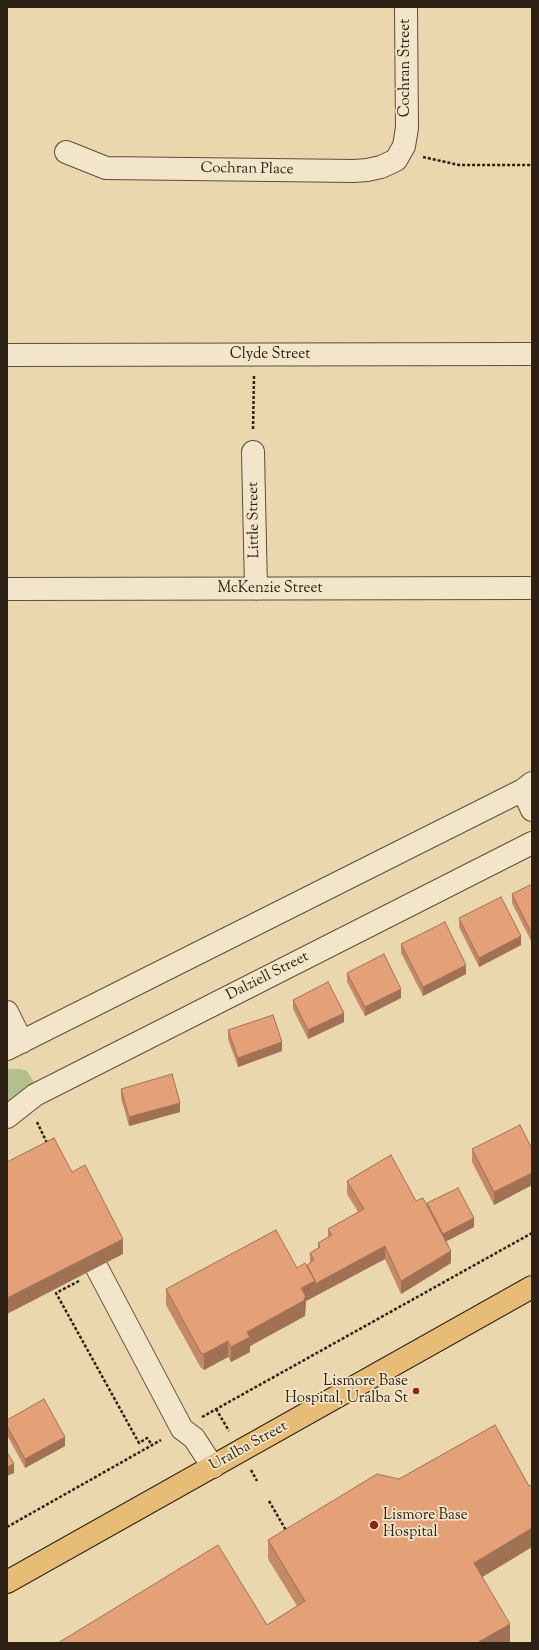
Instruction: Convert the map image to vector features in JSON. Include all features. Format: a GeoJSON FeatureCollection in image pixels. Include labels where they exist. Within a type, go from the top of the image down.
{"type":"FeatureCollection","features":[{"type":"Feature","properties":{"kind":"main road","name":"Uralba Street"},"geometry":{"type":"LineString","coordinates":[[7,1582],[532,1287]]}},
{"type":"Feature","properties":{"kind":"street","name":"Cochran Street"},"geometry":{"type":"LineString","coordinates":[[406,7],[407,128]]}},
{"type":"Feature","properties":{"kind":"street","name":"Cochran Place"},"geometry":{"type":"LineString","coordinates":[[66,152],[106,168],[354,171],[381,167],[396,160],[404,146],[407,128]]}},
{"type":"Feature","properties":{"kind":"street","name":"Clyde Street"},"geometry":{"type":"LineString","coordinates":[[7,355],[532,354]]}},
{"type":"Feature","properties":{"kind":"street","name":"Little Street"},"geometry":{"type":"LineString","coordinates":[[253,452],[256,589]]}},
{"type":"Feature","properties":{"kind":"street","name":"McKenzie Street"},"geometry":{"type":"LineString","coordinates":[[7,589],[532,588]]}},
{"type":"Feature","properties":{"kind":"street"},"geometry":{"type":"LineString","coordinates":[[7,1012],[14,1046],[528,786],[532,810]]}},
{"type":"Feature","properties":{"kind":"street","name":"Dalziell Street"},"geometry":{"type":"LineString","coordinates":[[7,1117],[35,1095],[532,843]]}},
{"type":"Feature","properties":{"kind":"street"},"geometry":{"type":"LineString","coordinates":[[89,1274],[182,1429],[194,1438],[212,1467]]}},
{"type":"Feature","properties":{"kind":"path"},"geometry":{"type":"LineString","coordinates":[[400,152],[459,165],[532,165]]}},
{"type":"Feature","properties":{"kind":"path"},"geometry":{"type":"LineString","coordinates":[[253,452],[254,355]]}},
{"type":"Feature","properties":{"kind":"path"},"geometry":{"type":"LineString","coordinates":[[36,1118],[49,1148]]}},
{"type":"Feature","properties":{"kind":"path"},"geometry":{"type":"LineString","coordinates":[[7,1528],[216,1409],[532,1233]]}},
{"type":"Feature","properties":{"kind":"path"},"geometry":{"type":"LineString","coordinates":[[89,1274],[56,1293],[139,1443],[147,1438],[152,1445]]}},
{"type":"Feature","properties":{"kind":"path"},"geometry":{"type":"LineString","coordinates":[[216,1409],[231,1434]]}},
{"type":"Feature","properties":{"kind":"path"},"geometry":{"type":"LineString","coordinates":[[248,1466],[257,1481]]}},
{"type":"Feature","properties":{"kind":"path"},"geometry":{"type":"LineString","coordinates":[[269,1501],[290,1538]]}},
{"type":"Feature","properties":{"kind":"green space"},"geometry":{"type":"Polygon","coordinates":[[[7,1069],[20,1069],[27,1071],[35,1084],[7,1105],[7,1069]]]}},
{"type":"Feature","properties":{"kind":"building"},"geometry":{"type":"Polygon","coordinates":[[[532,884],[532,934],[512,894],[532,884]]]}},
{"type":"Feature","properties":{"kind":"building"},"geometry":{"type":"Polygon","coordinates":[[[501,897],[521,936],[479,958],[459,918],[501,897]]]}},
{"type":"Feature","properties":{"kind":"building"},"geometry":{"type":"Polygon","coordinates":[[[445,922],[466,965],[423,987],[401,944],[445,922]]]}},
{"type":"Feature","properties":{"kind":"building"},"geometry":{"type":"Polygon","coordinates":[[[384,954],[401,989],[365,1007],[347,973],[384,954]]]}},
{"type":"Feature","properties":{"kind":"building"},"geometry":{"type":"Polygon","coordinates":[[[328,982],[344,1013],[308,1030],[293,1000],[328,982]]]}},
{"type":"Feature","properties":{"kind":"building"},"geometry":{"type":"Polygon","coordinates":[[[273,1015],[282,1042],[238,1058],[228,1030],[273,1015]]]}},
{"type":"Feature","properties":{"kind":"building"},"geometry":{"type":"Polygon","coordinates":[[[172,1074],[180,1103],[129,1117],[121,1089],[172,1074]]]}},
{"type":"Feature","properties":{"kind":"building"},"geometry":{"type":"Polygon","coordinates":[[[520,1125],[532,1149],[532,1173],[494,1192],[472,1149],[520,1125]]]}},
{"type":"Feature","properties":{"kind":"building"},"geometry":{"type":"Polygon","coordinates":[[[54,1138],[72,1172],[85,1165],[123,1239],[7,1298],[7,1162],[54,1138]]]}},
{"type":"Feature","properties":{"kind":"building"},"geometry":{"type":"Polygon","coordinates":[[[391,1155],[416,1201],[423,1198],[451,1251],[401,1281],[385,1246],[315,1284],[307,1265],[314,1260],[310,1253],[320,1247],[318,1243],[332,1235],[328,1229],[364,1209],[347,1181],[391,1155]]]}},
{"type":"Feature","properties":{"kind":"building"},"geometry":{"type":"Polygon","coordinates":[[[458,1188],[474,1218],[443,1234],[427,1203],[458,1188]]]}},
{"type":"Feature","properties":{"kind":"building"},"geometry":{"type":"Polygon","coordinates":[[[276,1230],[297,1268],[305,1263],[315,1281],[301,1288],[306,1297],[304,1298],[305,1300],[247,1332],[250,1337],[231,1347],[228,1341],[204,1354],[201,1353],[166,1289],[276,1230]]]}},
{"type":"Feature","properties":{"kind":"building"},"geometry":{"type":"Polygon","coordinates":[[[44,1399],[65,1437],[25,1459],[7,1426],[7,1420],[44,1399]]]}},
{"type":"Feature","properties":{"kind":"building","name":"Lismore Base Hospital"},"geometry":{"type":"Polygon","coordinates":[[[495,1425],[529,1486],[532,1484],[532,1528],[474,1563],[510,1624],[477,1643],[58,1643],[218,1545],[267,1625],[305,1601],[268,1540],[377,1474],[399,1479],[495,1425]]]}},
{"type":"Feature","properties":{"kind":"building"},"geometry":{"type":"Polygon","coordinates":[[[7,1452],[14,1464],[7,1467],[7,1452]]]}},
{"type":"Feature","properties":{"kind":"place","name":"Lismore Base Hospital, Uralba St"},"geometry":{"type":"Point","coordinates":[416,1391]}},
{"type":"Feature","properties":{"kind":"place","name":"Lismore Base Hospital"},"geometry":{"type":"Point","coordinates":[374,1525]}}]}
